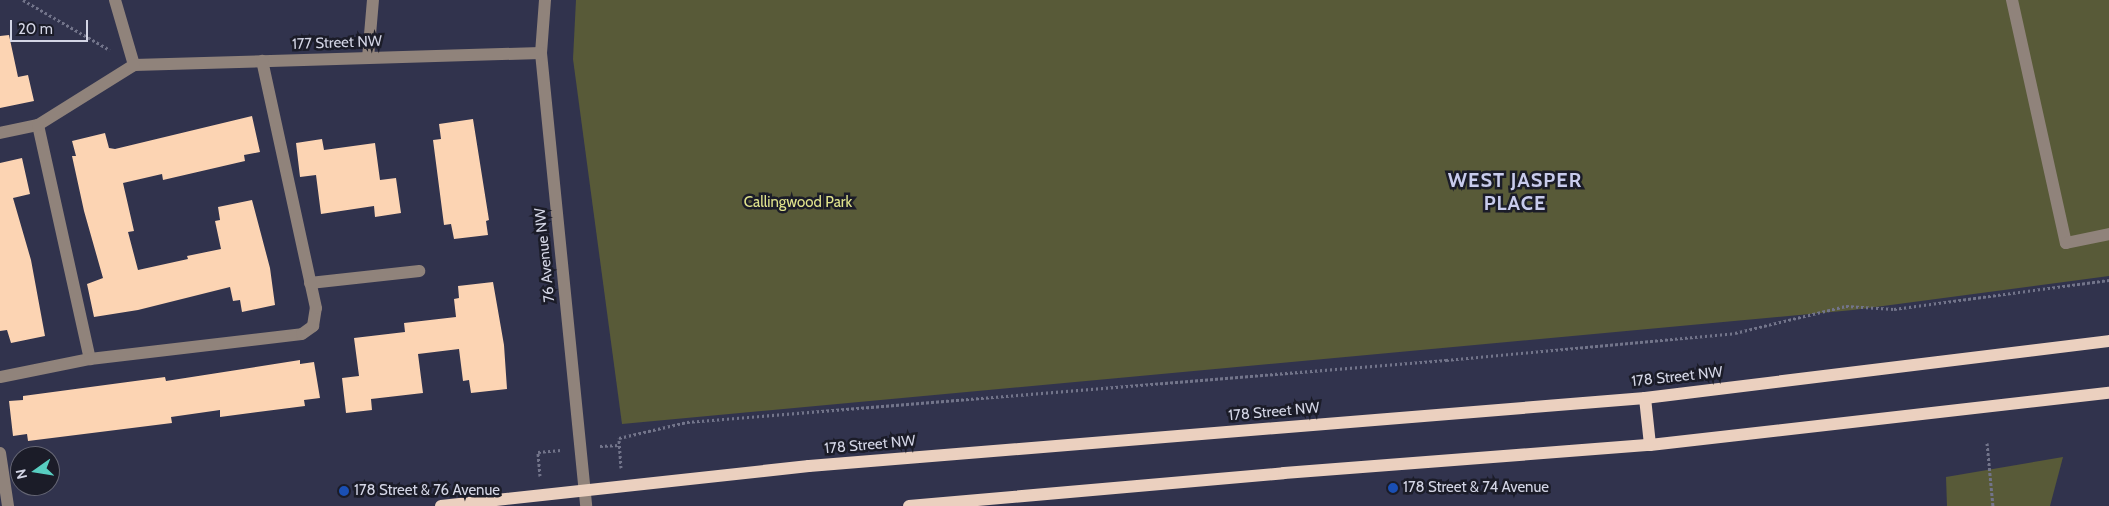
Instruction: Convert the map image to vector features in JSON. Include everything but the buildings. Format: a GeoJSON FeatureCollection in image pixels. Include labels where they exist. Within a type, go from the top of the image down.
{"type":"FeatureCollection","features":[{"type":"Feature","properties":{"kind":"main road","name":"178 Street NW"},"geometry":{"type":"LineString","coordinates":[[441,506],[808,466],[1645,398],[2109,341]]}},
{"type":"Feature","properties":{"kind":"main road"},"geometry":{"type":"LineString","coordinates":[[909,506],[1284,473],[1650,445],[2109,393]]}},
{"type":"Feature","properties":{"kind":"main road"},"geometry":{"type":"LineString","coordinates":[[1645,398],[1650,445]]}},
{"type":"Feature","properties":{"kind":"street"},"geometry":{"type":"LineString","coordinates":[[0,133],[38,125],[134,65],[115,0]]}},
{"type":"Feature","properties":{"kind":"street"},"geometry":{"type":"LineString","coordinates":[[368,58],[373,0]]}},
{"type":"Feature","properties":{"kind":"street","name":"76 Avenue NW"},"geometry":{"type":"LineString","coordinates":[[545,0],[542,53],[586,506]]}},
{"type":"Feature","properties":{"kind":"street"},"geometry":{"type":"LineString","coordinates":[[2012,0],[2066,243],[2109,234]]}},
{"type":"Feature","properties":{"kind":"street","name":"177 Street NW"},"geometry":{"type":"LineString","coordinates":[[134,65],[542,53]]}},
{"type":"Feature","properties":{"kind":"street"},"geometry":{"type":"LineString","coordinates":[[0,377],[90,359],[302,334],[314,326],[316,308],[262,61]]}},
{"type":"Feature","properties":{"kind":"street"},"geometry":{"type":"LineString","coordinates":[[38,125],[90,359]]}},
{"type":"Feature","properties":{"kind":"street"},"geometry":{"type":"LineString","coordinates":[[310,283],[419,271]]}},
{"type":"Feature","properties":{"kind":"street"},"geometry":{"type":"LineString","coordinates":[[0,452],[8,506]]}},
{"type":"Feature","properties":{"kind":"path"},"geometry":{"type":"LineString","coordinates":[[23,0],[134,65]]}},
{"type":"Feature","properties":{"kind":"path"},"geometry":{"type":"LineString","coordinates":[[619,438],[687,422],[1446,360],[1735,333],[1846,306],[1894,309],[2109,280]]}},
{"type":"Feature","properties":{"kind":"path"},"geometry":{"type":"LineString","coordinates":[[1987,443],[1993,506]]}},
{"type":"Feature","properties":{"kind":"green space","name":"Callingwood Park"},"geometry":{"type":"Polygon","coordinates":[[[576,0],[2109,0],[2109,276],[1853,310],[622,424],[573,59],[576,0]]]}},
{"type":"Feature","properties":{"kind":"green space"},"geometry":{"type":"Polygon","coordinates":[[[2063,457],[2050,506],[1947,506],[1946,477],[2063,457]]]}},
{"type":"Feature","properties":{"kind":"place","name":"178 Street & 74 Avenue"},"geometry":{"type":"Point","coordinates":[1393,488]}},
{"type":"Feature","properties":{"kind":"place","name":"178 Street & 76 Avenue"},"geometry":{"type":"Point","coordinates":[344,491]}},
{"type":"Feature","properties":{"kind":"district","name":"WEST JASPER PLACE"},"geometry":{"type":"Point","coordinates":[1515,192]}}]}
